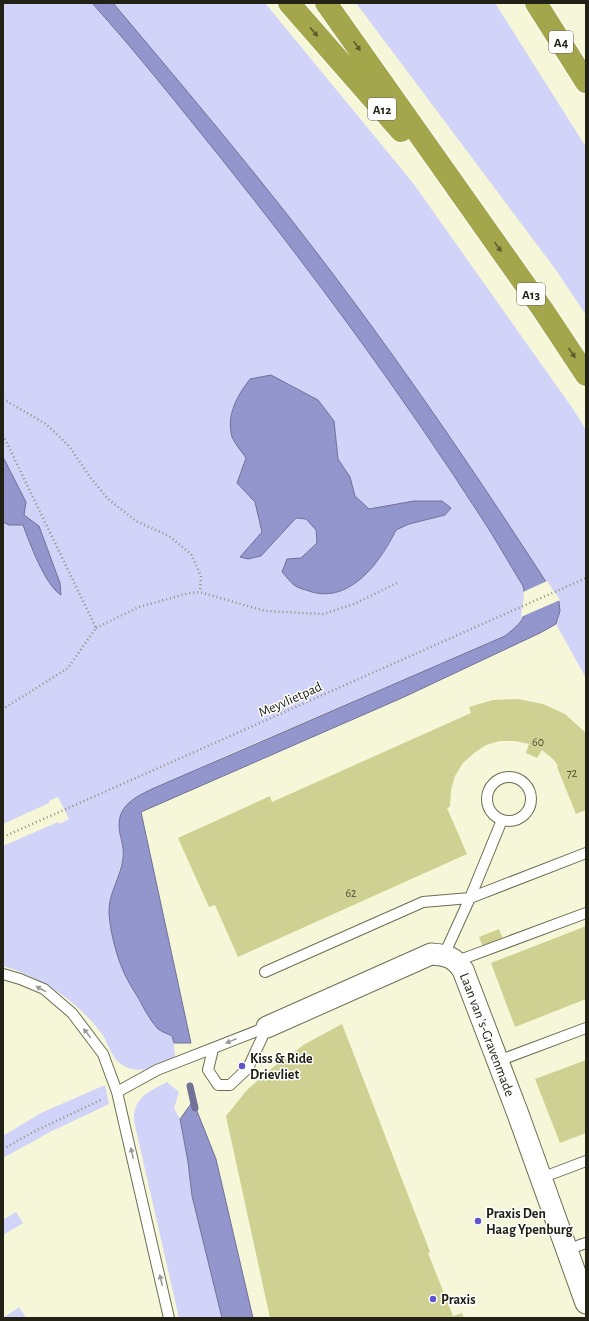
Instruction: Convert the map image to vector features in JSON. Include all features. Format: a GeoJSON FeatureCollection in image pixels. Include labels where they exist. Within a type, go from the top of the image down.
{"type":"FeatureCollection","features":[{"type":"Feature","properties":{"kind":"highway","name":"A12"},"geometry":{"type":"LineString","coordinates":[[289,3],[475,215]]}},
{"type":"Feature","properties":{"kind":"highway","name":"A13"},"geometry":{"type":"LineString","coordinates":[[326,3],[543,310],[586,375]]}},
{"type":"Feature","properties":{"kind":"highway","name":"A4"},"geometry":{"type":"LineString","coordinates":[[536,3],[586,82]]}},
{"type":"Feature","properties":{"kind":"street"},"geometry":{"type":"LineString","coordinates":[[267,1026],[431,954],[450,958]]}},
{"type":"Feature","properties":{"kind":"street","name":"Laan van 's-Gravenmade"},"geometry":{"type":"LineString","coordinates":[[450,958],[463,970],[498,1061],[585,1300]]}},
{"type":"Feature","properties":{"kind":"lane"},"geometry":{"type":"LineString","coordinates":[[506,777],[520,780],[529,791],[531,798],[530,805],[527,811],[516,820],[502,820],[491,811],[487,797],[489,790],[499,779],[506,777]]}},
{"type":"Feature","properties":{"kind":"lane"},"geometry":{"type":"LineString","coordinates":[[450,958],[470,898],[502,820]]}},
{"type":"Feature","properties":{"kind":"lane"},"geometry":{"type":"LineString","coordinates":[[265,972],[423,902],[470,898],[586,853]]}},
{"type":"Feature","properties":{"kind":"lane"},"geometry":{"type":"LineString","coordinates":[[450,958],[586,913]]}},
{"type":"Feature","properties":{"kind":"lane"},"geometry":{"type":"LineString","coordinates":[[3,974],[44,989],[72,1013],[103,1054],[117,1092],[169,1318]]}},
{"type":"Feature","properties":{"kind":"lane"},"geometry":{"type":"LineString","coordinates":[[117,1092],[157,1070],[213,1049],[267,1026]]}},
{"type":"Feature","properties":{"kind":"lane"},"geometry":{"type":"LineString","coordinates":[[213,1049],[208,1070],[218,1085],[230,1085],[248,1068],[267,1026]]}},
{"type":"Feature","properties":{"kind":"lane"},"geometry":{"type":"LineString","coordinates":[[498,1061],[586,1028]]}},
{"type":"Feature","properties":{"kind":"lane"},"geometry":{"type":"LineString","coordinates":[[541,1178],[586,1161]]}},
{"type":"Feature","properties":{"kind":"lane"},"geometry":{"type":"LineString","coordinates":[[566,1250],[586,1243]]}},
{"type":"Feature","properties":{"kind":"path"},"geometry":{"type":"LineString","coordinates":[[3,399],[46,424],[69,446],[90,477],[108,499],[136,520],[169,536],[191,554],[201,576],[200,592]]}},
{"type":"Feature","properties":{"kind":"path"},"geometry":{"type":"LineString","coordinates":[[3,434],[96,628]]}},
{"type":"Feature","properties":{"kind":"path","name":"Meyvlietpad"},"geometry":{"type":"LineString","coordinates":[[3,837],[586,578]]}},
{"type":"Feature","properties":{"kind":"path"},"geometry":{"type":"LineString","coordinates":[[3,709],[68,668],[96,628],[139,607],[190,593],[200,592],[265,611],[323,614],[354,604],[397,583]]}},
{"type":"Feature","properties":{"kind":"path"},"geometry":{"type":"LineString","coordinates":[[3,1149],[35,1131],[117,1092]]}},
{"type":"Feature","properties":{"kind":"shaded area"},"geometry":{"type":"Polygon","coordinates":[[[3,3],[105,3],[346,304],[520,558],[509,563],[523,586],[526,594],[525,614],[523,618],[505,636],[228,755],[131,800],[120,816],[123,858],[110,903],[125,975],[159,1030],[172,1036],[175,1057],[157,1066],[137,1070],[130,1069],[116,1060],[102,1034],[70,1001],[45,984],[3,966],[3,846],[58,822],[59,824],[69,819],[58,797],[49,801],[49,803],[3,824],[3,3]]]}},
{"type":"Feature","properties":{"kind":"shaded area"},"geometry":{"type":"Polygon","coordinates":[[[92,3],[113,3],[225,137],[307,239],[392,354],[505,518],[559,602],[560,611],[556,624],[540,633],[404,697],[141,812],[191,1043],[174,1043],[172,1036],[155,1026],[125,975],[114,945],[109,906],[123,858],[119,825],[122,811],[131,801],[152,789],[505,636],[523,618],[525,611],[525,598],[523,586],[481,517],[388,379],[255,201],[141,60],[92,3]]]}},
{"type":"Feature","properties":{"kind":"shaded area"},"geometry":{"type":"Polygon","coordinates":[[[113,3],[265,3],[413,183],[573,409],[586,430],[586,678],[556,624],[559,618],[559,602],[505,518],[421,395],[363,314],[280,205],[113,3]]]}},
{"type":"Feature","properties":{"kind":"shaded area"},"geometry":{"type":"Polygon","coordinates":[[[356,3],[495,3],[586,147],[586,315],[556,270],[356,3]]]}},
{"type":"Feature","properties":{"kind":"shaded area"},"geometry":{"type":"Polygon","coordinates":[[[271,375],[318,400],[334,421],[338,459],[350,477],[355,496],[369,509],[414,501],[442,501],[451,508],[445,515],[409,524],[396,530],[381,556],[372,568],[361,579],[349,587],[336,592],[321,594],[300,588],[292,584],[282,572],[287,559],[301,558],[317,543],[316,530],[306,519],[296,518],[261,556],[248,559],[240,557],[262,532],[255,502],[237,483],[246,458],[232,437],[230,421],[237,399],[250,379],[271,375]]]}},
{"type":"Feature","properties":{"kind":"shaded area"},"geometry":{"type":"Polygon","coordinates":[[[3,457],[26,502],[24,515],[39,526],[60,583],[61,595],[49,583],[34,553],[23,525],[9,525],[3,522],[3,457]]]}},
{"type":"Feature","properties":{"kind":"shaded area"},"geometry":{"type":"Polygon","coordinates":[[[167,1082],[179,1092],[174,1108],[180,1119],[188,1162],[192,1196],[222,1318],[179,1318],[134,1121],[136,1106],[143,1096],[167,1082]]]}},
{"type":"Feature","properties":{"kind":"shaded area"},"geometry":{"type":"Polygon","coordinates":[[[105,1085],[109,1104],[50,1132],[3,1158],[3,1136],[41,1113],[105,1085]]]}},
{"type":"Feature","properties":{"kind":"shaded area"},"geometry":{"type":"Polygon","coordinates":[[[193,1101],[216,1159],[253,1318],[222,1318],[192,1196],[188,1162],[180,1119],[193,1101]]]}},
{"type":"Feature","properties":{"kind":"shaded area"},"geometry":{"type":"Polygon","coordinates":[[[16,1212],[23,1223],[3,1235],[3,1220],[16,1212]]]}},
{"type":"Feature","properties":{"kind":"shaded area"},"geometry":{"type":"Polygon","coordinates":[[[19,1307],[26,1318],[3,1318],[19,1307]]]}},
{"type":"Feature","properties":{"kind":"pier"},"geometry":{"type":"Polygon","coordinates":[[[547,581],[560,600],[521,617],[524,595],[523,592],[547,581]]]}},
{"type":"Feature","properties":{"kind":"building"},"geometry":{"type":"Polygon","coordinates":[[[518,699],[543,704],[565,714],[586,733],[586,810],[576,814],[557,767],[558,766],[554,760],[542,750],[537,758],[526,753],[529,744],[515,741],[500,741],[486,745],[463,763],[455,776],[451,790],[450,807],[447,808],[467,854],[238,957],[215,905],[209,907],[178,838],[270,796],[272,802],[471,713],[469,707],[493,700],[518,699]]]}},
{"type":"Feature","properties":{"kind":"building"},"geometry":{"type":"Polygon","coordinates":[[[586,926],[586,999],[515,1027],[491,963],[586,926]]]}},
{"type":"Feature","properties":{"kind":"building"},"geometry":{"type":"Polygon","coordinates":[[[499,929],[503,939],[483,947],[479,937],[499,929]]]}},
{"type":"Feature","properties":{"kind":"building"},"geometry":{"type":"Polygon","coordinates":[[[342,1024],[430,1252],[428,1253],[453,1316],[462,1313],[464,1318],[270,1318],[226,1116],[247,1090],[272,1068],[305,1044],[342,1024]]]}},
{"type":"Feature","properties":{"kind":"building"},"geometry":{"type":"Polygon","coordinates":[[[586,1060],[586,1133],[560,1143],[535,1079],[586,1060]]]}},
{"type":"Feature","properties":{"kind":"waterway"},"geometry":{"type":"LineString","coordinates":[[190,1086],[195,1108]]}},
{"type":"Feature","properties":{"kind":"place","name":"Kiss & Ride Drievliet"},"geometry":{"type":"Point","coordinates":[242,1066]}},
{"type":"Feature","properties":{"kind":"place","name":"Praxis Den Haag Ypenburg"},"geometry":{"type":"Point","coordinates":[478,1221]}},
{"type":"Feature","properties":{"kind":"place","name":"Praxis"},"geometry":{"type":"Point","coordinates":[433,1299]}}]}
